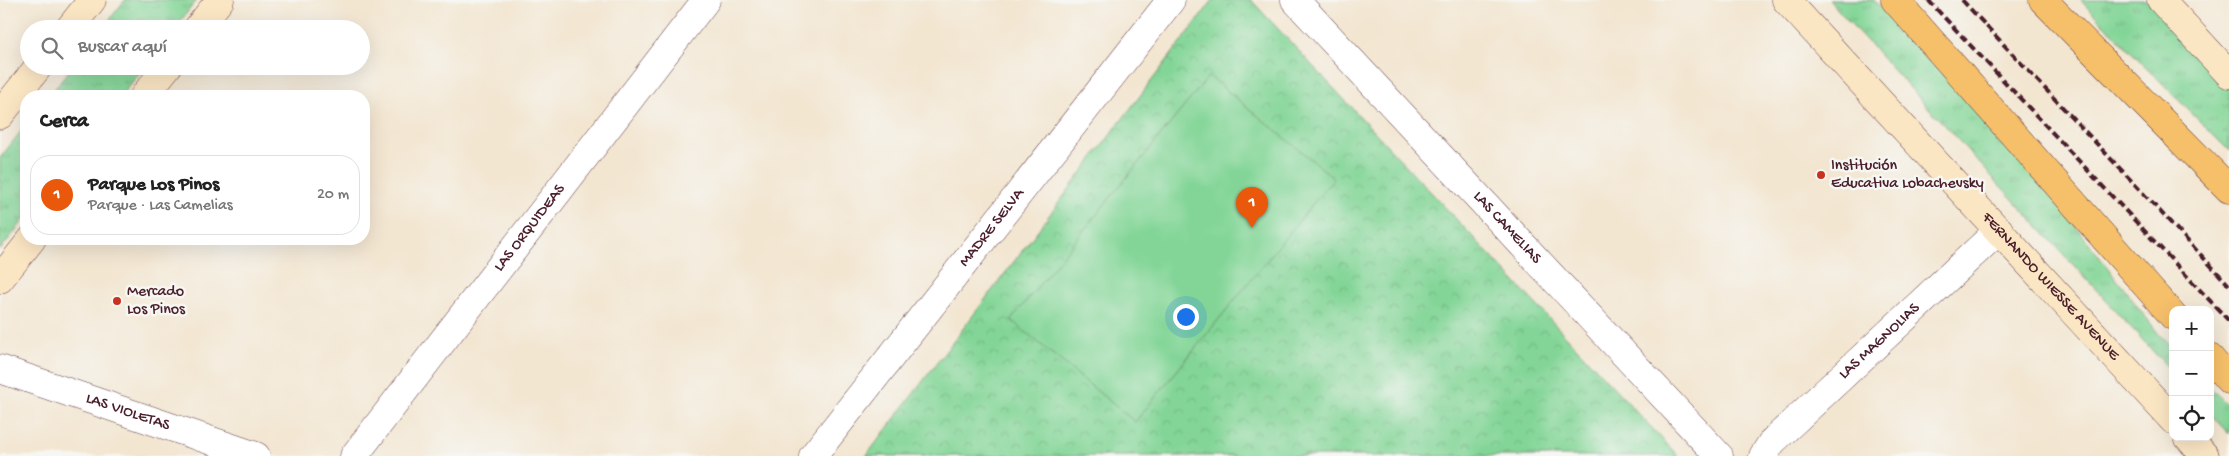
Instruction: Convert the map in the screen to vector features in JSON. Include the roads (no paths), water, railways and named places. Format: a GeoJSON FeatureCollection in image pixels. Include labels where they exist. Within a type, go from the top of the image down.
{"type":"FeatureCollection","features":[{"type":"Feature","properties":{"kind":"main road"},"geometry":{"type":"LineString","coordinates":[[76,20],[92,0]]}},
{"type":"Feature","properties":{"kind":"main road"},"geometry":{"type":"LineString","coordinates":[[205,20],[220,0]]}},
{"type":"Feature","properties":{"kind":"main road","name":"FERNANDO WIESSE AVENUE"},"geometry":{"type":"LineString","coordinates":[[1786,0],[2169,416]]}},
{"type":"Feature","properties":{"kind":"main road"},"geometry":{"type":"LineString","coordinates":[[1896,0],[2169,311]]}},
{"type":"Feature","properties":{"kind":"main road"},"geometry":{"type":"LineString","coordinates":[[2044,0],[2229,189]]}},
{"type":"Feature","properties":{"kind":"main road"},"geometry":{"type":"LineString","coordinates":[[2161,0],[2229,74]]}},
{"type":"Feature","properties":{"kind":"main road"},"geometry":{"type":"LineString","coordinates":[[0,115],[32,75]]}},
{"type":"Feature","properties":{"kind":"main road"},"geometry":{"type":"LineString","coordinates":[[149,90],[161,75]]}},
{"type":"Feature","properties":{"kind":"main road"},"geometry":{"type":"LineString","coordinates":[[0,279],[27,245]]}},
{"type":"Feature","properties":{"kind":"main road"},"geometry":{"type":"LineString","coordinates":[[2214,363],[2229,380]]}},
{"type":"Feature","properties":{"kind":"main road"},"geometry":{"type":"LineString","coordinates":[[2192,441],[2205,456]]}},
{"type":"Feature","properties":{"kind":"street","name":"LAS ORQUIDEAS"},"geometry":{"type":"LineString","coordinates":[[354,456],[706,0]]}},
{"type":"Feature","properties":{"kind":"street","name":"MADRE SELVA"},"geometry":{"type":"LineString","coordinates":[[813,456],[1171,0]]}},
{"type":"Feature","properties":{"kind":"street","name":"LAS CAMELIAS"},"geometry":{"type":"LineString","coordinates":[[1295,0],[1719,456]]}},
{"type":"Feature","properties":{"kind":"street","name":"LAS MAGNOLIAS"},"geometry":{"type":"LineString","coordinates":[[1763,456],[1772,442],[1999,230]]}},
{"type":"Feature","properties":{"kind":"street","name":"LAS VIOLETAS"},"geometry":{"type":"LineString","coordinates":[[0,369],[256,456]]}},
{"type":"Feature","properties":{"kind":"railway"},"geometry":{"type":"LineString","coordinates":[[1928,0],[2229,321]]}},
{"type":"Feature","properties":{"kind":"railway"},"geometry":{"type":"LineString","coordinates":[[1962,0],[2229,285]]}},
{"type":"Feature","properties":{"kind":"place","name":"Institución Educativa Lobachevsky"},"geometry":{"type":"Point","coordinates":[1821,175]}},
{"type":"Feature","properties":{"kind":"place","name":"Parque Los Pinos"},"geometry":{"type":"Point","coordinates":[1252,228]}},
{"type":"Feature","properties":{"kind":"place","name":"Mercado Los Pinos"},"geometry":{"type":"Point","coordinates":[117,301]}}]}
